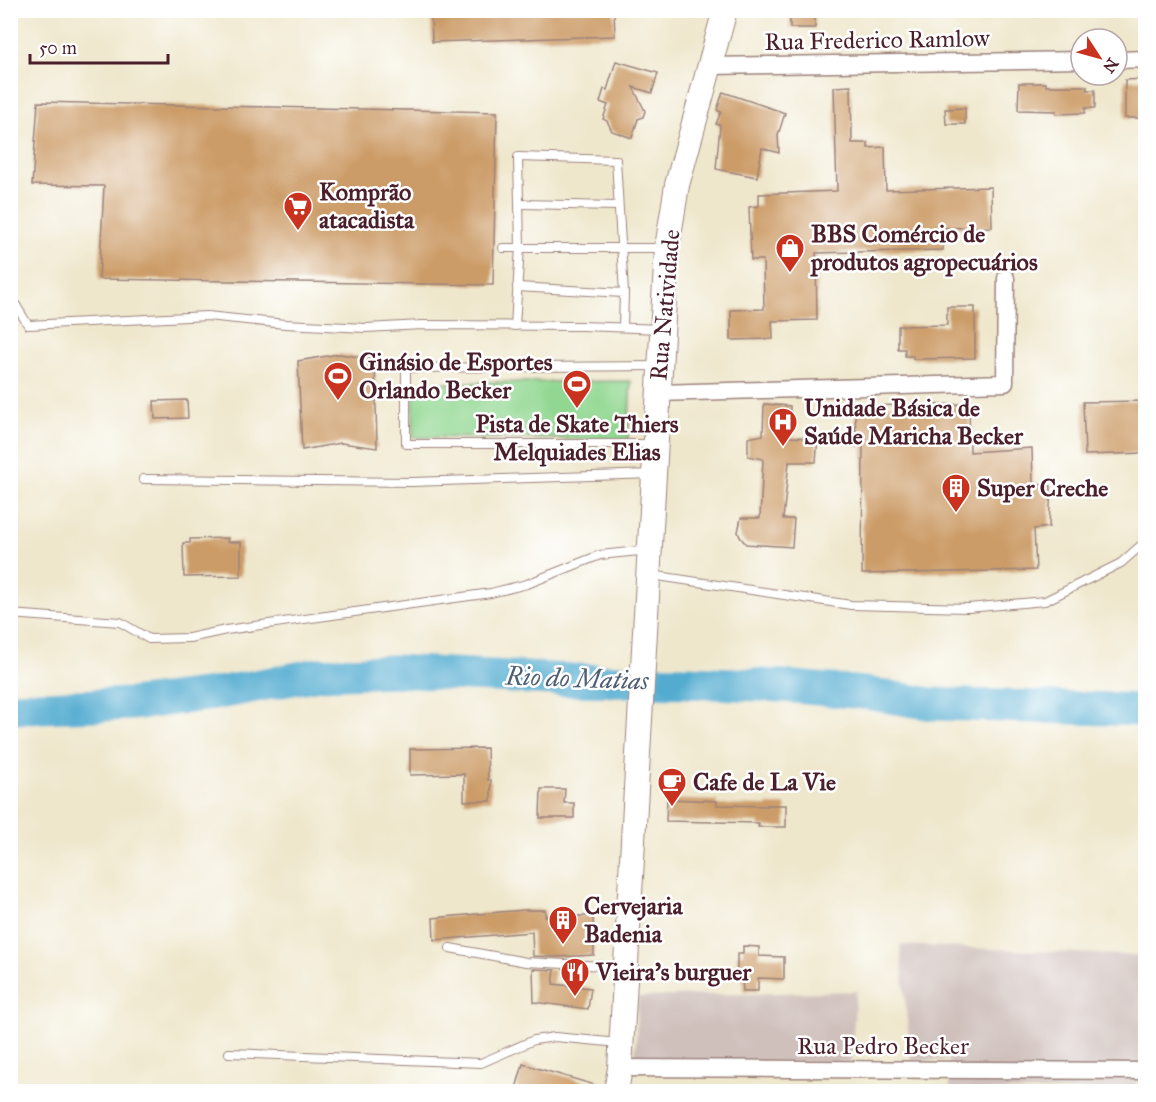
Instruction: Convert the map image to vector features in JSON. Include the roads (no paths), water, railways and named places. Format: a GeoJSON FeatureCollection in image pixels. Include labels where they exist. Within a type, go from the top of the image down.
{"type":"FeatureCollection","features":[{"type":"Feature","properties":{"kind":"main road","name":"Rua Natividade"},"geometry":{"type":"LineString","coordinates":[[616,1092],[620,1068],[667,248],[677,185],[725,10]]}},
{"type":"Feature","properties":{"kind":"street"},"geometry":{"type":"LineString","coordinates":[[1129,60],[1146,59]]}},
{"type":"Feature","properties":{"kind":"street","name":"Rua Frederico Ramlow"},"geometry":{"type":"LineString","coordinates":[[709,66],[1069,60]]}},
{"type":"Feature","properties":{"kind":"street"},"geometry":{"type":"LineString","coordinates":[[658,393],[1005,383],[1006,278]]}},
{"type":"Feature","properties":{"kind":"street","name":"Rua Pedro Becker"},"geometry":{"type":"LineString","coordinates":[[620,1068],[1146,1071]]}},
{"type":"Feature","properties":{"kind":"lane"},"geometry":{"type":"LineString","coordinates":[[515,326],[520,247],[518,157],[616,160],[624,293],[623,327]]}},
{"type":"Feature","properties":{"kind":"lane"},"geometry":{"type":"LineString","coordinates":[[520,204],[617,206]]}},
{"type":"Feature","properties":{"kind":"lane"},"geometry":{"type":"LineString","coordinates":[[503,248],[667,248]]}},
{"type":"Feature","properties":{"kind":"lane"},"geometry":{"type":"LineString","coordinates":[[517,287],[624,293]]}},
{"type":"Feature","properties":{"kind":"lane"},"geometry":{"type":"LineString","coordinates":[[14,302],[28,325],[207,316],[285,324],[366,328],[422,325],[661,329]]}},
{"type":"Feature","properties":{"kind":"lane"},"geometry":{"type":"LineString","coordinates":[[655,444],[406,444],[405,368],[659,366]]}},
{"type":"Feature","properties":{"kind":"lane"},"geometry":{"type":"LineString","coordinates":[[143,478],[412,482],[653,474]]}},
{"type":"Feature","properties":{"kind":"lane"},"geometry":{"type":"LineString","coordinates":[[648,575],[851,605],[968,609],[1045,601],[1121,563],[1146,541]]}},
{"type":"Feature","properties":{"kind":"lane"},"geometry":{"type":"LineString","coordinates":[[10,614],[120,621],[149,639],[189,638],[226,630],[491,593],[527,584],[600,555],[649,549]]}},
{"type":"Feature","properties":{"kind":"lane"},"geometry":{"type":"LineString","coordinates":[[450,948],[526,962],[626,967]]}},
{"type":"Feature","properties":{"kind":"lane"},"geometry":{"type":"LineString","coordinates":[[229,1053],[481,1063],[534,1040],[555,1036],[621,1043]]}},
{"type":"Feature","properties":{"kind":"waterway","name":"Rio do Matias"},"geometry":{"type":"LineString","coordinates":[[10,708],[132,704],[213,694],[319,674],[393,671],[571,680],[782,686],[865,693],[932,704],[1146,710]]}},
{"type":"Feature","properties":{"kind":"place","name":"Komprão atacadista"},"geometry":{"type":"Point","coordinates":[298,232]}},
{"type":"Feature","properties":{"kind":"place","name":"BBS Comércio de produtos agropecuários"},"geometry":{"type":"Point","coordinates":[790,274]}},
{"type":"Feature","properties":{"kind":"place","name":"Ginásio de Esportes Orlando Becker"},"geometry":{"type":"Point","coordinates":[338,402]}},
{"type":"Feature","properties":{"kind":"place","name":"Pista de Skate Thiers Melquiades Elias"},"geometry":{"type":"Point","coordinates":[577,410]}},
{"type":"Feature","properties":{"kind":"place","name":"Unidade Básica de Saúde Maricha Becker"},"geometry":{"type":"Point","coordinates":[783,448]}},
{"type":"Feature","properties":{"kind":"place","name":"Super Creche"},"geometry":{"type":"Point","coordinates":[956,514]}},
{"type":"Feature","properties":{"kind":"place","name":"Cafe de La Vie"},"geometry":{"type":"Point","coordinates":[672,808]}},
{"type":"Feature","properties":{"kind":"place","name":"Cervejaria Badenia"},"geometry":{"type":"Point","coordinates":[563,946]}},
{"type":"Feature","properties":{"kind":"place","name":"Vieira's burguer"},"geometry":{"type":"Point","coordinates":[575,998]}}]}
